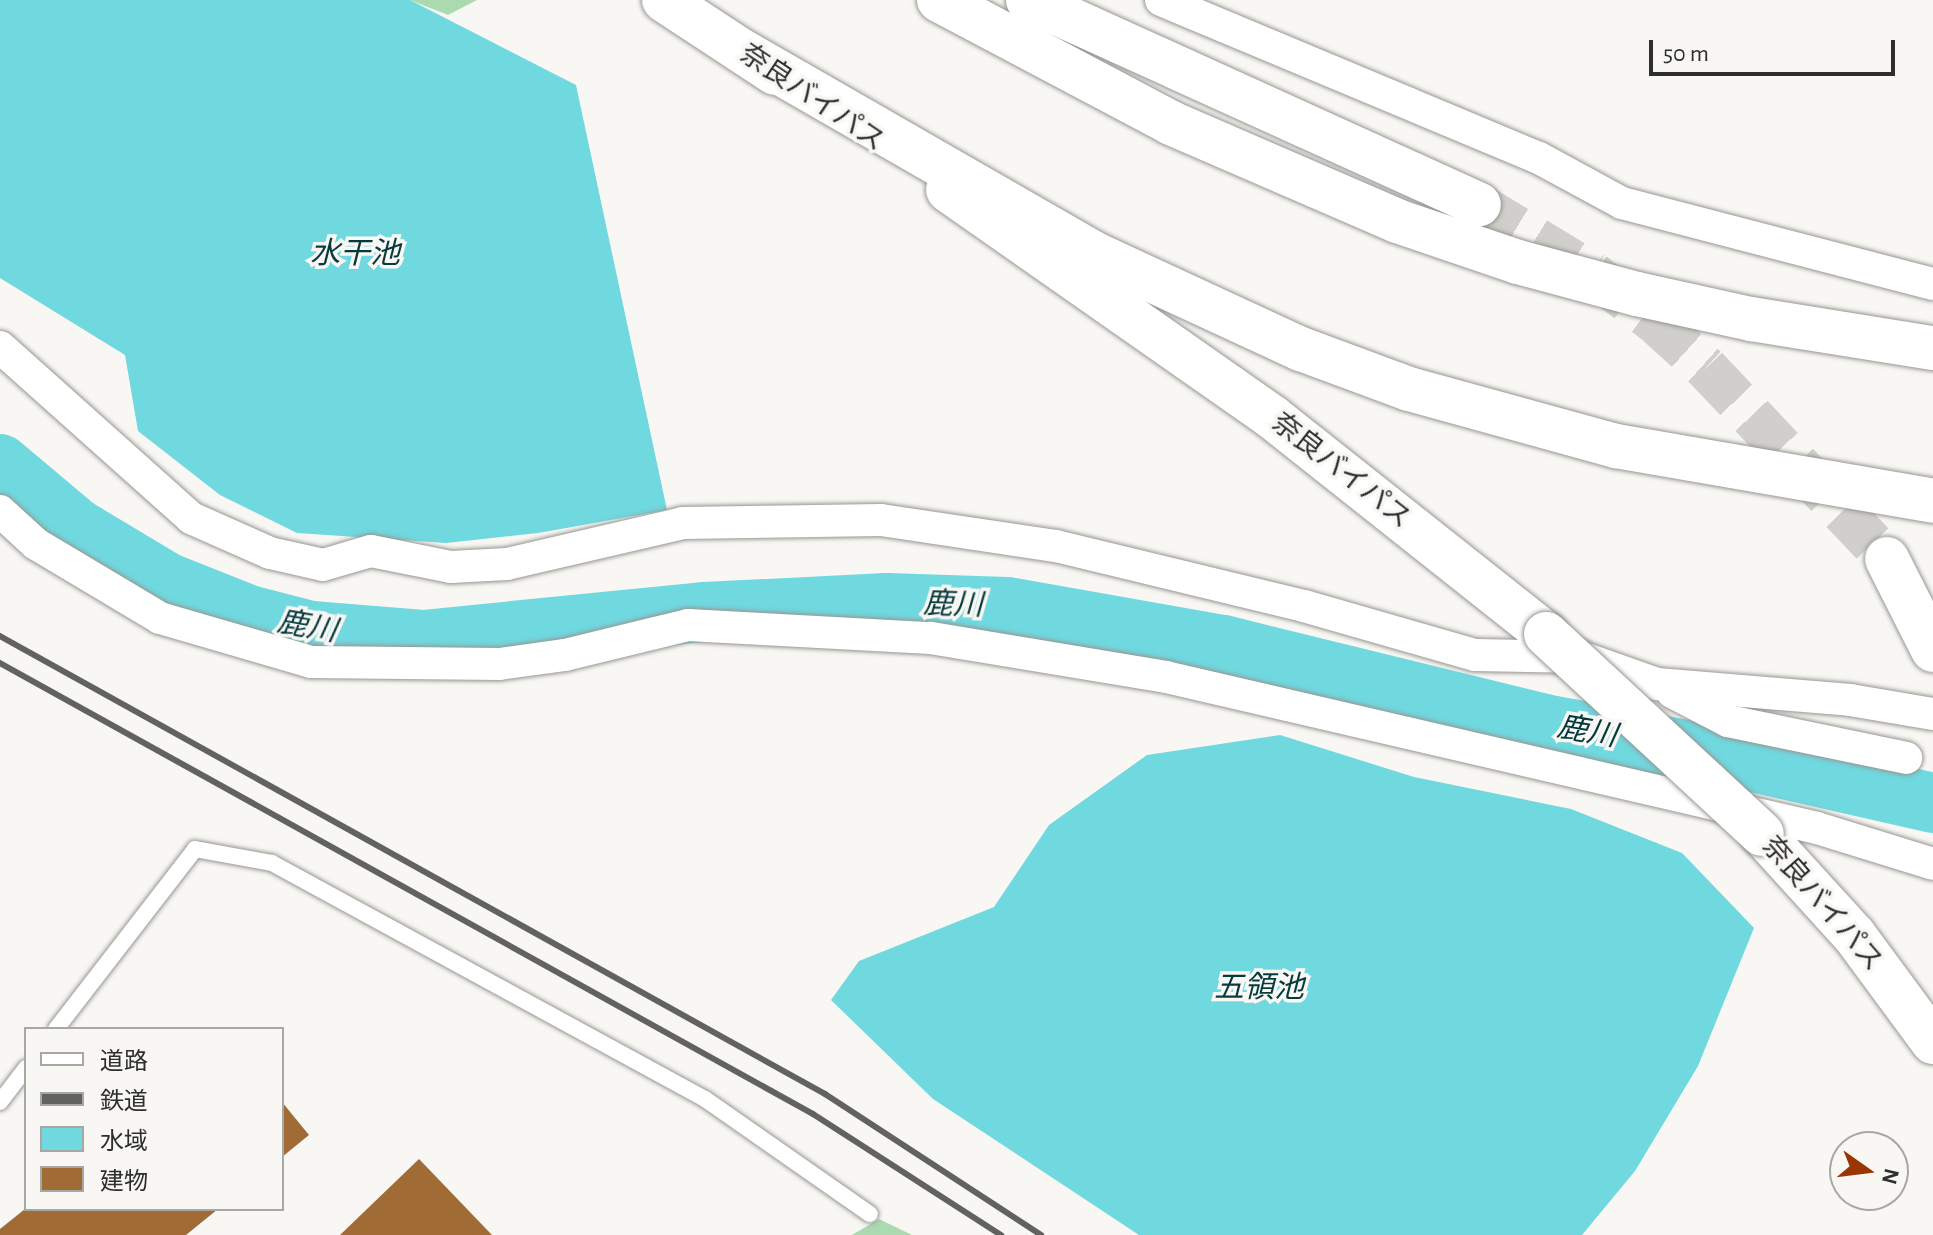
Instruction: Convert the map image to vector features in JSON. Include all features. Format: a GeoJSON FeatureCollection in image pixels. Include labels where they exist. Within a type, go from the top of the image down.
{"type":"FeatureCollection","features":[{"type":"Feature","properties":{"kind":"highway","name":"奈良バイパス"},"geometry":{"type":"LineString","coordinates":[[664,0],[1272,417],[1546,634],[1762,834],[1854,935],[1933,1042]]}},
{"type":"Feature","properties":{"kind":"highway"},"geometry":{"type":"LineString","coordinates":[[939,0],[1171,123],[1397,221],[1518,262],[1637,294],[1751,319],[1933,348]]}},
{"type":"Feature","properties":{"kind":"highway"},"geometry":{"type":"LineString","coordinates":[[1028,0],[1479,205]]}},
{"type":"Feature","properties":{"kind":"highway"},"geometry":{"type":"LineString","coordinates":[[742,51],[1082,247],[1301,349],[1409,389],[1616,446],[1933,501]]}},
{"type":"Feature","properties":{"kind":"highway"},"geometry":{"type":"LineString","coordinates":[[1887,559],[1932,649]]}},
{"type":"Feature","properties":{"kind":"street"},"geometry":{"type":"LineString","coordinates":[[1161,0],[1539,158],[1622,203],[1933,284]]}},
{"type":"Feature","properties":{"kind":"street"},"geometry":{"type":"LineString","coordinates":[[0,347],[191,518],[270,553],[323,565],[371,551],[451,567],[507,564],[683,523],[881,520],[1056,546],[1304,606],[1475,655],[1581,657],[1657,684],[1728,721],[1906,758]]}},
{"type":"Feature","properties":{"kind":"street"},"geometry":{"type":"LineString","coordinates":[[0,511],[36,544],[160,618],[311,662],[499,664],[565,655],[688,625],[931,638],[1166,677],[1817,828],[1933,864]]}},
{"type":"Feature","properties":{"kind":"street"},"geometry":{"type":"LineString","coordinates":[[1657,684],[1850,700],[1933,714]]}},
{"type":"Feature","properties":{"kind":"lane"},"geometry":{"type":"LineString","coordinates":[[58,1027],[195,849],[272,863],[705,1099],[870,1214]]}},
{"type":"Feature","properties":{"kind":"lane"},"geometry":{"type":"LineString","coordinates":[[0,1102],[24,1071]]}},
{"type":"Feature","properties":{"kind":"green space"},"geometry":{"type":"Polygon","coordinates":[[[410,0],[477,0],[448,15],[410,0]]]}},
{"type":"Feature","properties":{"kind":"green space"},"geometry":{"type":"Polygon","coordinates":[[[879,1219],[912,1235],[852,1235],[879,1219]]]}},
{"type":"Feature","properties":{"kind":"water","name":"水干池"},"geometry":{"type":"Polygon","coordinates":[[[0,0],[410,0],[576,85],[667,510],[538,533],[446,543],[297,533],[220,495],[138,431],[125,355],[0,278],[0,0]]]}},
{"type":"Feature","properties":{"kind":"water","name":"五領池"},"geometry":{"type":"Polygon","coordinates":[[[1280,735],[1414,777],[1571,809],[1682,853],[1754,928],[1698,1066],[1635,1171],[1582,1235],[1139,1235],[933,1099],[831,1000],[859,961],[994,907],[1049,825],[1147,755],[1280,735]]]}},
{"type":"Feature","properties":{"kind":"water"},"geometry":{"type":"Polygon","coordinates":[[[1753,762],[1933,783],[1933,821],[1906,818],[1753,762]]]}},
{"type":"Feature","properties":{"kind":"building"},"geometry":{"type":"Polygon","coordinates":[[[284,1104],[309,1135],[284,1155],[284,1104]]]}},
{"type":"Feature","properties":{"kind":"building"},"geometry":{"type":"Polygon","coordinates":[[[419,1159],[492,1235],[340,1235],[419,1159]]]}},
{"type":"Feature","properties":{"kind":"building"},"geometry":{"type":"Polygon","coordinates":[[[24,1210],[216,1211],[186,1235],[0,1235],[0,1229],[24,1210]]]}},
{"type":"Feature","properties":{"kind":"waterway","name":"鹿川"},"geometry":{"type":"LineString","coordinates":[[0,464],[76,528],[168,583],[249,615],[311,631],[423,640],[704,612],[887,603],[1007,607],[1223,645],[1544,724],[1753,762],[1933,803]]}},
{"type":"Feature","properties":{"kind":"tunnel"},"geometry":{"type":"LineString","coordinates":[[1479,205],[1593,274],[1654,321],[1706,368],[1887,559]]}},
{"type":"Feature","properties":{"kind":"railway"},"geometry":{"type":"LineString","coordinates":[[0,636],[825,1094],[1041,1235]]}},
{"type":"Feature","properties":{"kind":"railway"},"geometry":{"type":"LineString","coordinates":[[0,663],[813,1114],[1001,1235]]}}]}
